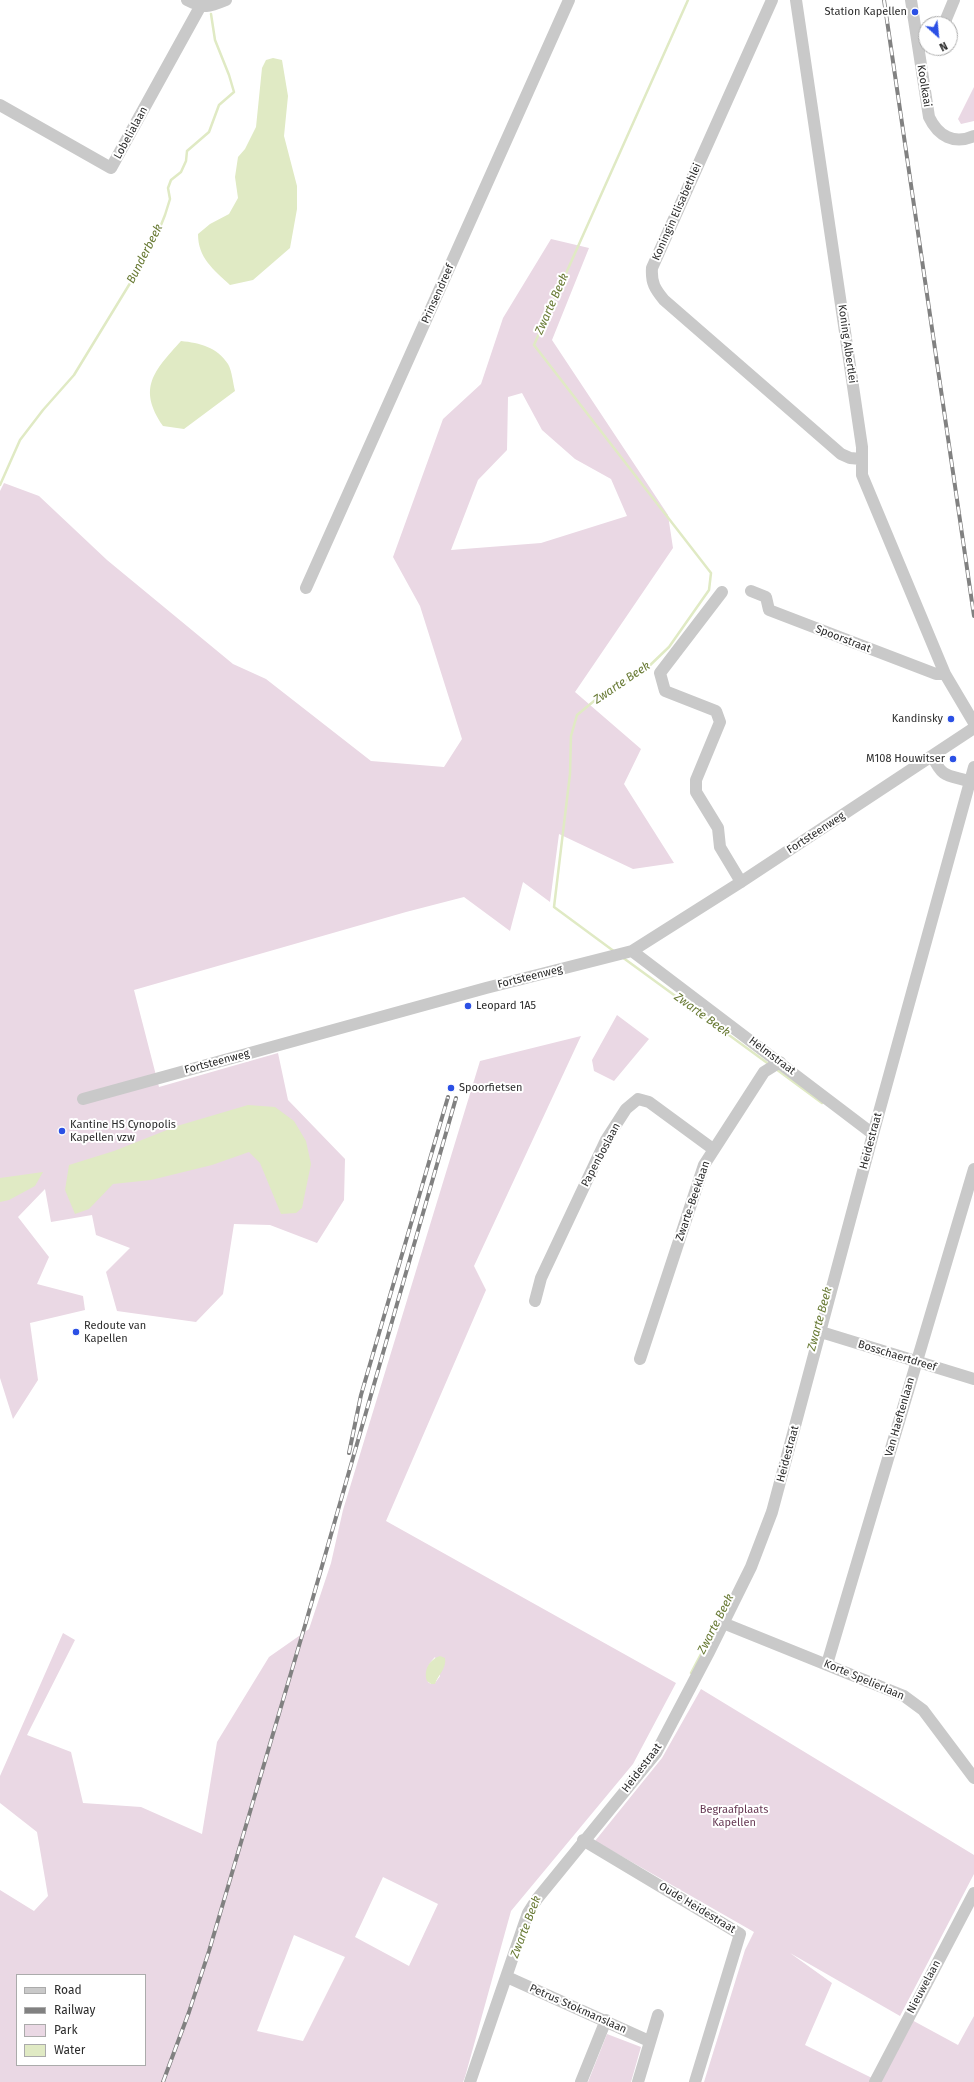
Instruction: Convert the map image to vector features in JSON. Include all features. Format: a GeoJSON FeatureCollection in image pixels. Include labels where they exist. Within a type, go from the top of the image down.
{"type":"FeatureCollection","features":[{"type":"Feature","properties":{"kind":"street"},"geometry":{"type":"LineString","coordinates":[[188,0],[200,7],[208,7],[226,0]]}},
{"type":"Feature","properties":{"kind":"street","name":"Prinsendreef"},"geometry":{"type":"LineString","coordinates":[[306,588],[569,0]]}},
{"type":"Feature","properties":{"kind":"street","name":"Koningin Elisabethlei"},"geometry":{"type":"LineString","coordinates":[[772,0],[652,268],[651,279],[654,288],[664,300],[841,454],[850,458],[861,459]]}},
{"type":"Feature","properties":{"kind":"street","name":"Koning Albertlei"},"geometry":{"type":"LineString","coordinates":[[796,0],[852,373],[862,447],[862,475],[945,674]]}},
{"type":"Feature","properties":{"kind":"street","name":"Koolkaai"},"geometry":{"type":"LineString","coordinates":[[911,0],[929,117],[936,128],[949,138],[958,140],[974,136]]}},
{"type":"Feature","properties":{"kind":"street"},"geometry":{"type":"LineString","coordinates":[[947,16],[954,0]]}},
{"type":"Feature","properties":{"kind":"street","name":"Lobelialaan"},"geometry":{"type":"LineString","coordinates":[[0,105],[111,168],[200,7]]}},
{"type":"Feature","properties":{"kind":"street","name":"Spoorstraat"},"geometry":{"type":"LineString","coordinates":[[751,591],[766,597],[769,610],[936,674],[945,674]]}},
{"type":"Feature","properties":{"kind":"street"},"geometry":{"type":"LineString","coordinates":[[722,592],[660,673],[665,691],[716,711],[720,722],[696,780],[696,792],[718,828],[720,847],[741,882]]}},
{"type":"Feature","properties":{"kind":"street"},"geometry":{"type":"LineString","coordinates":[[945,674],[974,723]]}},
{"type":"Feature","properties":{"kind":"street","name":"Fortsteenweg"},"geometry":{"type":"LineString","coordinates":[[83,1099],[472,992],[632,951],[933,757],[974,728]]}},
{"type":"Feature","properties":{"kind":"street"},"geometry":{"type":"LineString","coordinates":[[933,757],[938,770],[949,776],[969,781]]}},
{"type":"Feature","properties":{"kind":"street","name":"Heidestraat"},"geometry":{"type":"LineString","coordinates":[[470,2082],[528,1912],[583,1840],[656,1752],[751,1566],[772,1512],[873,1134],[974,767]]}},
{"type":"Feature","properties":{"kind":"street","name":"Helmstraat"},"geometry":{"type":"LineString","coordinates":[[632,951],[873,1134]]}},
{"type":"Feature","properties":{"kind":"street","name":"Zwarte-Beeklaan"},"geometry":{"type":"LineString","coordinates":[[640,1359],[704,1165],[764,1072],[780,1062]]}},
{"type":"Feature","properties":{"kind":"street","name":"Papenboslaan"},"geometry":{"type":"LineString","coordinates":[[535,1301],[541,1278],[606,1140],[631,1103],[638,1099],[649,1102],[713,1149]]}},
{"type":"Feature","properties":{"kind":"street","name":"Van Haeftenlaan"},"geometry":{"type":"LineString","coordinates":[[827,1664],[974,1170]]}},
{"type":"Feature","properties":{"kind":"street","name":"Bosschaertdreef"},"geometry":{"type":"LineString","coordinates":[[821,1332],[974,1379]]}},
{"type":"Feature","properties":{"kind":"street","name":"Korte Spelierlaan"},"geometry":{"type":"LineString","coordinates":[[723,1622],[768,1642],[827,1664],[904,1696],[923,1710],[974,1778]]}},
{"type":"Feature","properties":{"kind":"street","name":"Oude Heidestraat"},"geometry":{"type":"LineString","coordinates":[[583,1840],[740,1934],[695,2082]]}},
{"type":"Feature","properties":{"kind":"street","name":"Nieuwelaan"},"geometry":{"type":"LineString","coordinates":[[875,2082],[974,1893]]}},
{"type":"Feature","properties":{"kind":"street","name":"Petrus Stokmanslaan"},"geometry":{"type":"LineString","coordinates":[[507,1977],[606,2020],[649,2041]]}},
{"type":"Feature","properties":{"kind":"street"},"geometry":{"type":"LineString","coordinates":[[638,2082],[658,2015]]}},
{"type":"Feature","properties":{"kind":"street"},"geometry":{"type":"LineString","coordinates":[[581,2082],[606,2020]]}},
{"type":"Feature","properties":{"kind":"green space"},"geometry":{"type":"Polygon","coordinates":[[[974,87],[974,121],[961,124],[958,119],[974,87]]]}},
{"type":"Feature","properties":{"kind":"green space"},"geometry":{"type":"Polygon","coordinates":[[[551,239],[589,248],[552,340],[668,515],[673,548],[575,692],[641,749],[624,784],[674,863],[633,869],[559,834],[550,902],[523,882],[510,931],[464,897],[406,912],[134,990],[159,1087],[278,1053],[288,1100],[345,1159],[344,1200],[317,1243],[270,1225],[234,1224],[223,1294],[196,1322],[117,1311],[106,1272],[130,1248],[96,1235],[92,1215],[51,1222],[45,1189],[18,1217],[49,1257],[37,1284],[83,1296],[85,1310],[30,1323],[38,1380],[13,1419],[0,1378],[0,491],[4,483],[39,496],[107,560],[233,664],[266,679],[371,761],[444,767],[462,739],[420,606],[393,557],[443,419],[481,384],[503,318],[551,239]],[[522,393],[508,397],[507,450],[478,480],[451,550],[541,543],[627,516],[611,479],[575,459],[542,430],[522,393]]]}},
{"type":"Feature","properties":{"kind":"green space"},"geometry":{"type":"Polygon","coordinates":[[[617,1015],[649,1039],[614,1081],[594,1071],[592,1060],[617,1015]]]}},
{"type":"Feature","properties":{"kind":"green space"},"geometry":{"type":"Polygon","coordinates":[[[581,1036],[474,1266],[486,1290],[386,1521],[676,1683],[633,1764],[511,1911],[463,2082],[0,2082],[0,1890],[34,1911],[48,1896],[37,1832],[0,1803],[0,1776],[63,1633],[75,1640],[27,1735],[71,1752],[83,1803],[141,1807],[202,1834],[217,1742],[269,1657],[309,1629],[331,1563],[343,1510],[480,1061],[581,1036]],[[435,1657],[427,1671],[428,1682],[431,1684],[435,1683],[440,1676],[435,1657]],[[383,1877],[355,1937],[409,1966],[438,1904],[383,1877]],[[294,1935],[257,2031],[303,2041],[345,1957],[294,1935]]]}},
{"type":"Feature","properties":{"kind":"green space","name":"Begraafplaats Kapellen"},"geometry":{"type":"Polygon","coordinates":[[[701,1689],[974,1855],[974,1874],[900,2016],[790,1953],[832,1983],[805,2045],[872,2078],[910,2019],[958,2045],[974,2016],[974,2082],[704,2082],[745,1950],[754,1932],[595,1841],[662,1758],[701,1689]]]}},
{"type":"Feature","properties":{"kind":"green space"},"geometry":{"type":"Polygon","coordinates":[[[607,2034],[641,2047],[631,2082],[588,2082],[607,2034]]]}},
{"type":"Feature","properties":{"kind":"water"},"geometry":{"type":"Polygon","coordinates":[[[273,58],[282,60],[288,96],[284,136],[297,186],[297,209],[290,248],[253,280],[230,285],[212,268],[204,256],[201,250],[198,234],[210,224],[229,214],[238,198],[235,177],[238,157],[245,149],[256,127],[262,68],[266,60],[273,58]]]}},
{"type":"Feature","properties":{"kind":"water"},"geometry":{"type":"Polygon","coordinates":[[[181,341],[208,347],[224,358],[229,367],[235,391],[184,429],[163,426],[155,413],[151,401],[150,390],[152,380],[157,371],[181,341]]]}},
{"type":"Feature","properties":{"kind":"water"},"geometry":{"type":"Polygon","coordinates":[[[248,1105],[275,1107],[294,1121],[306,1141],[311,1164],[302,1208],[296,1213],[281,1214],[260,1163],[249,1152],[212,1165],[151,1180],[113,1184],[89,1209],[75,1214],[65,1190],[69,1165],[114,1151],[177,1126],[248,1105]]]}},
{"type":"Feature","properties":{"kind":"water"},"geometry":{"type":"Polygon","coordinates":[[[43,1172],[35,1186],[9,1200],[0,1202],[0,1178],[43,1172]]]}},
{"type":"Feature","properties":{"kind":"water"},"geometry":{"type":"Polygon","coordinates":[[[440,1656],[445,1658],[445,1665],[435,1684],[431,1684],[427,1681],[427,1669],[430,1662],[436,1657],[440,1656]]]}},
{"type":"Feature","properties":{"kind":"waterway","name":"Zwarte Beek"},"geometry":{"type":"LineString","coordinates":[[615,952],[554,907],[570,774],[571,736],[577,715],[605,692],[645,670],[669,647],[709,590],[711,573],[534,345],[688,0]]}},
{"type":"Feature","properties":{"kind":"waterway","name":"Bunderbeek"},"geometry":{"type":"LineString","coordinates":[[0,485],[20,440],[43,410],[74,375],[143,262],[155,240],[165,215],[170,199],[168,188],[171,180],[181,172],[186,161],[187,151],[209,132],[219,105],[234,92],[215,40],[211,14]]}},
{"type":"Feature","properties":{"kind":"waterway","name":"Zwarte Beek"},"geometry":{"type":"LineString","coordinates":[[622,957],[770,1065]]}},
{"type":"Feature","properties":{"kind":"waterway","name":"Zwarte Beek"},"geometry":{"type":"LineString","coordinates":[[776,1069],[822,1103]]}},
{"type":"Feature","properties":{"kind":"waterway","name":"Zwarte Beek"},"geometry":{"type":"LineString","coordinates":[[691,1673],[711,1635]]}},
{"type":"Feature","properties":{"kind":"railway"},"geometry":{"type":"LineString","coordinates":[[884,0],[974,616]]}},
{"type":"Feature","properties":{"kind":"railway"},"geometry":{"type":"LineString","coordinates":[[349,1453],[361,1395],[448,1097]]}},
{"type":"Feature","properties":{"kind":"railway"},"geometry":{"type":"LineString","coordinates":[[163,2082],[189,2012],[209,1951],[306,1622],[456,1098]]}},
{"type":"Feature","properties":{"kind":"place","name":"Station Kapellen"},"geometry":{"type":"Point","coordinates":[915,12]}},
{"type":"Feature","properties":{"kind":"place","name":"Kandinsky"},"geometry":{"type":"Point","coordinates":[951,719]}},
{"type":"Feature","properties":{"kind":"place","name":"M108 Houwitser"},"geometry":{"type":"Point","coordinates":[953,759]}},
{"type":"Feature","properties":{"kind":"place","name":"Leopard 1A5"},"geometry":{"type":"Point","coordinates":[468,1006]}},
{"type":"Feature","properties":{"kind":"place","name":"Spoorfietsen"},"geometry":{"type":"Point","coordinates":[451,1088]}},
{"type":"Feature","properties":{"kind":"place","name":"Kantine HS Cynopolis Kapellen vzw"},"geometry":{"type":"Point","coordinates":[62,1131]}},
{"type":"Feature","properties":{"kind":"place","name":"Redoute van Kapellen"},"geometry":{"type":"Point","coordinates":[76,1332]}}]}
